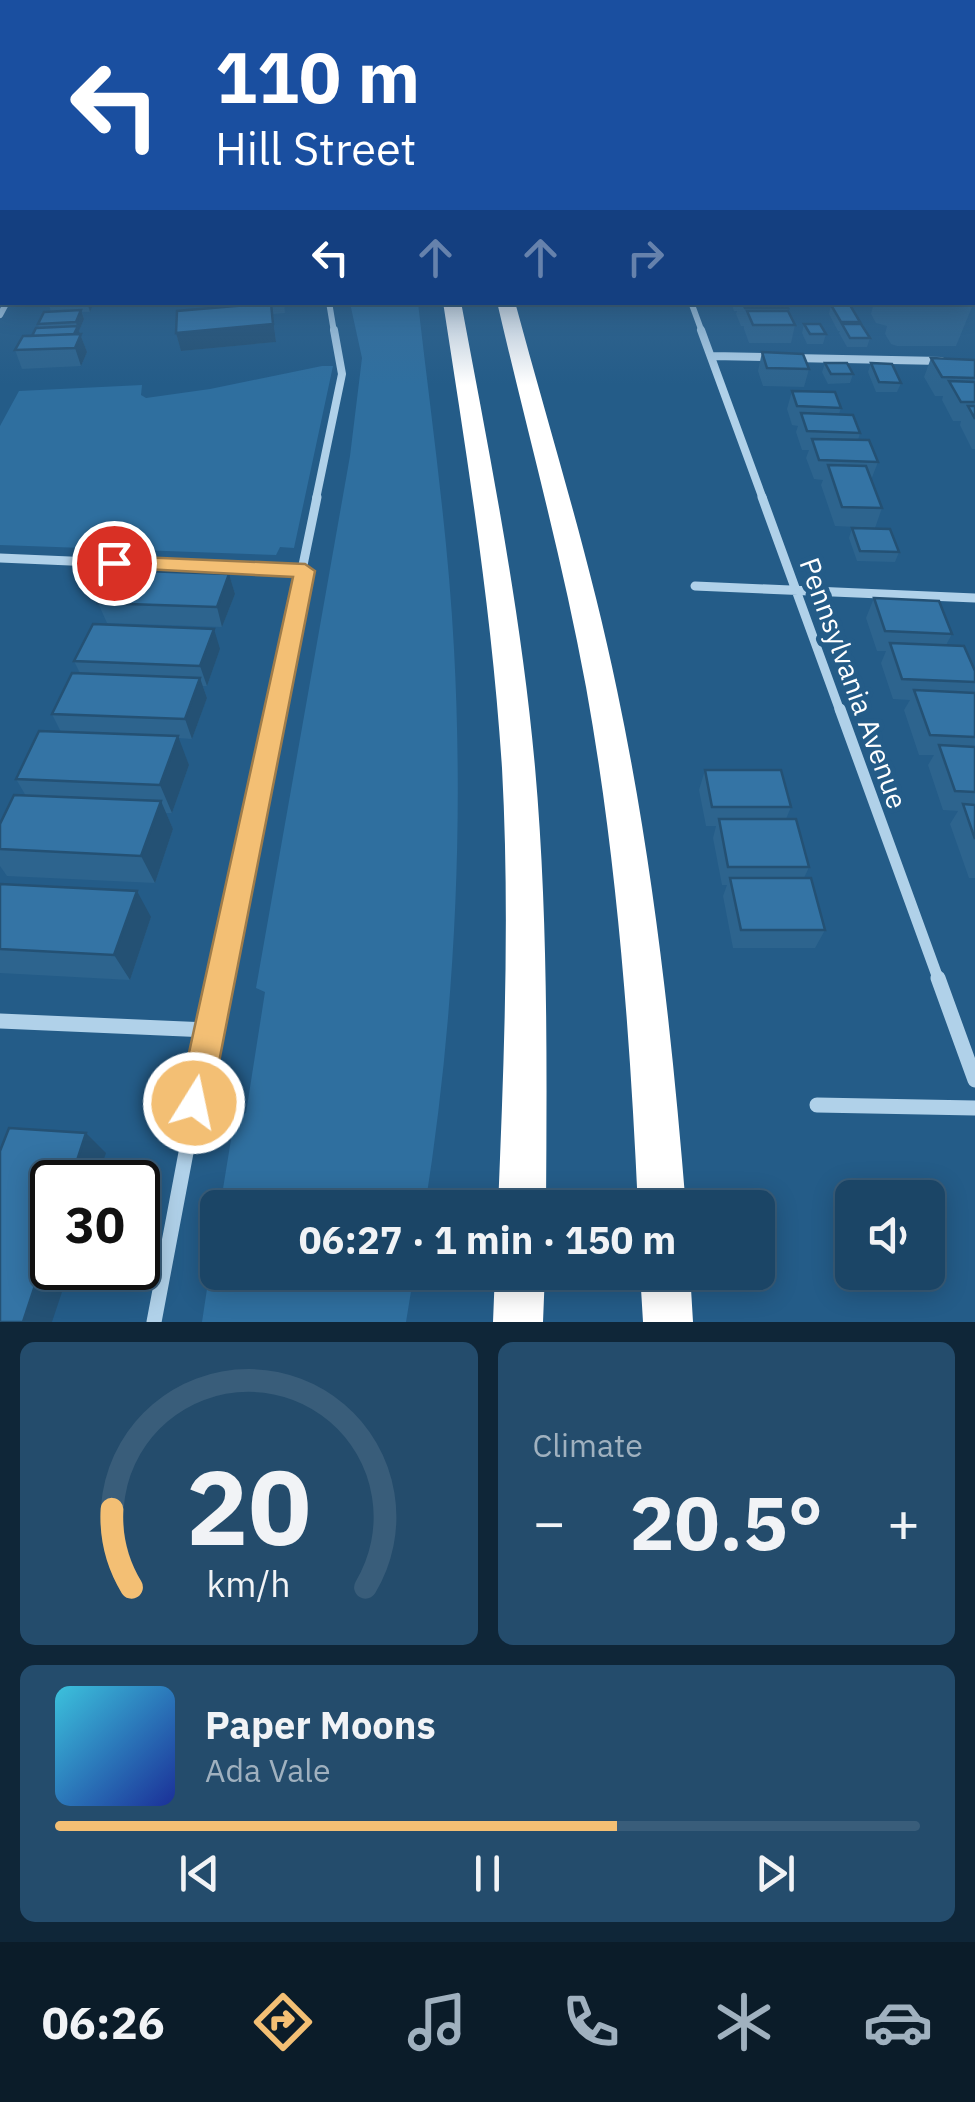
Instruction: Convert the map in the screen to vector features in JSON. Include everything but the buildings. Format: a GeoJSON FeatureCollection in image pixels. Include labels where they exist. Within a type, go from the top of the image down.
{"type":"FeatureCollection","features":[{"type":"Feature","properties":{"kind":"highway"},"geometry":{"type":"LineString","coordinates":[[452,305],[495,567],[513,711],[522,872],[522,1190]]}},
{"type":"Feature","properties":{"kind":"highway"},"geometry":{"type":"LineString","coordinates":[[507,305],[583,603],[613,756],[637,931],[660,1190]]}},
{"type":"Feature","properties":{"kind":"highway"},"geometry":{"type":"LineString","coordinates":[[518,1322],[519,1290]]}},
{"type":"Feature","properties":{"kind":"highway"},"geometry":{"type":"LineString","coordinates":[[666,1290],[668,1322]]}},
{"type":"Feature","properties":{"kind":"street"},"geometry":{"type":"LineString","coordinates":[[154,1322],[208,1030],[305,571],[342,374],[330,305]]}},
{"type":"Feature","properties":{"kind":"street","name":"Pennsylvania Avenue"},"geometry":{"type":"LineString","coordinates":[[691,305],[975,1080]]}},
{"type":"Feature","properties":{"kind":"street"},"geometry":{"type":"LineString","coordinates":[[712,356],[957,362]]}},
{"type":"Feature","properties":{"kind":"street"},"geometry":{"type":"LineString","coordinates":[[0,558],[305,571]]}},
{"type":"Feature","properties":{"kind":"street"},"geometry":{"type":"LineString","coordinates":[[695,586],[975,598]]}},
{"type":"Feature","properties":{"kind":"street"},"geometry":{"type":"LineString","coordinates":[[0,1020],[208,1030]]}},
{"type":"Feature","properties":{"kind":"street"},"geometry":{"type":"LineString","coordinates":[[817,1105],[975,1108]]}},
{"type":"Feature","properties":{"kind":"shaded area"},"geometry":{"type":"Polygon","coordinates":[[[350,305],[418,305],[451,606],[458,789],[450,999],[427,1190],[223,1190],[235,1115],[246,1113],[265,992],[256,988],[350,456],[362,358],[350,305]]]}},
{"type":"Feature","properties":{"kind":"shaded area"},"geometry":{"type":"Polygon","coordinates":[[[333,366],[294,548],[280,547],[276,555],[0,545],[0,426],[19,391],[142,385],[141,395],[146,398],[333,366]]]}},
{"type":"Feature","properties":{"kind":"shaded area"},"geometry":{"type":"Polygon","coordinates":[[[207,1290],[411,1290],[406,1322],[202,1322],[207,1290]]]}},
{"type":"Feature","properties":{"kind":"route"},"geometry":{"type":"LineString","coordinates":[[114,563],[305,571],[194,1103]]}}]}
